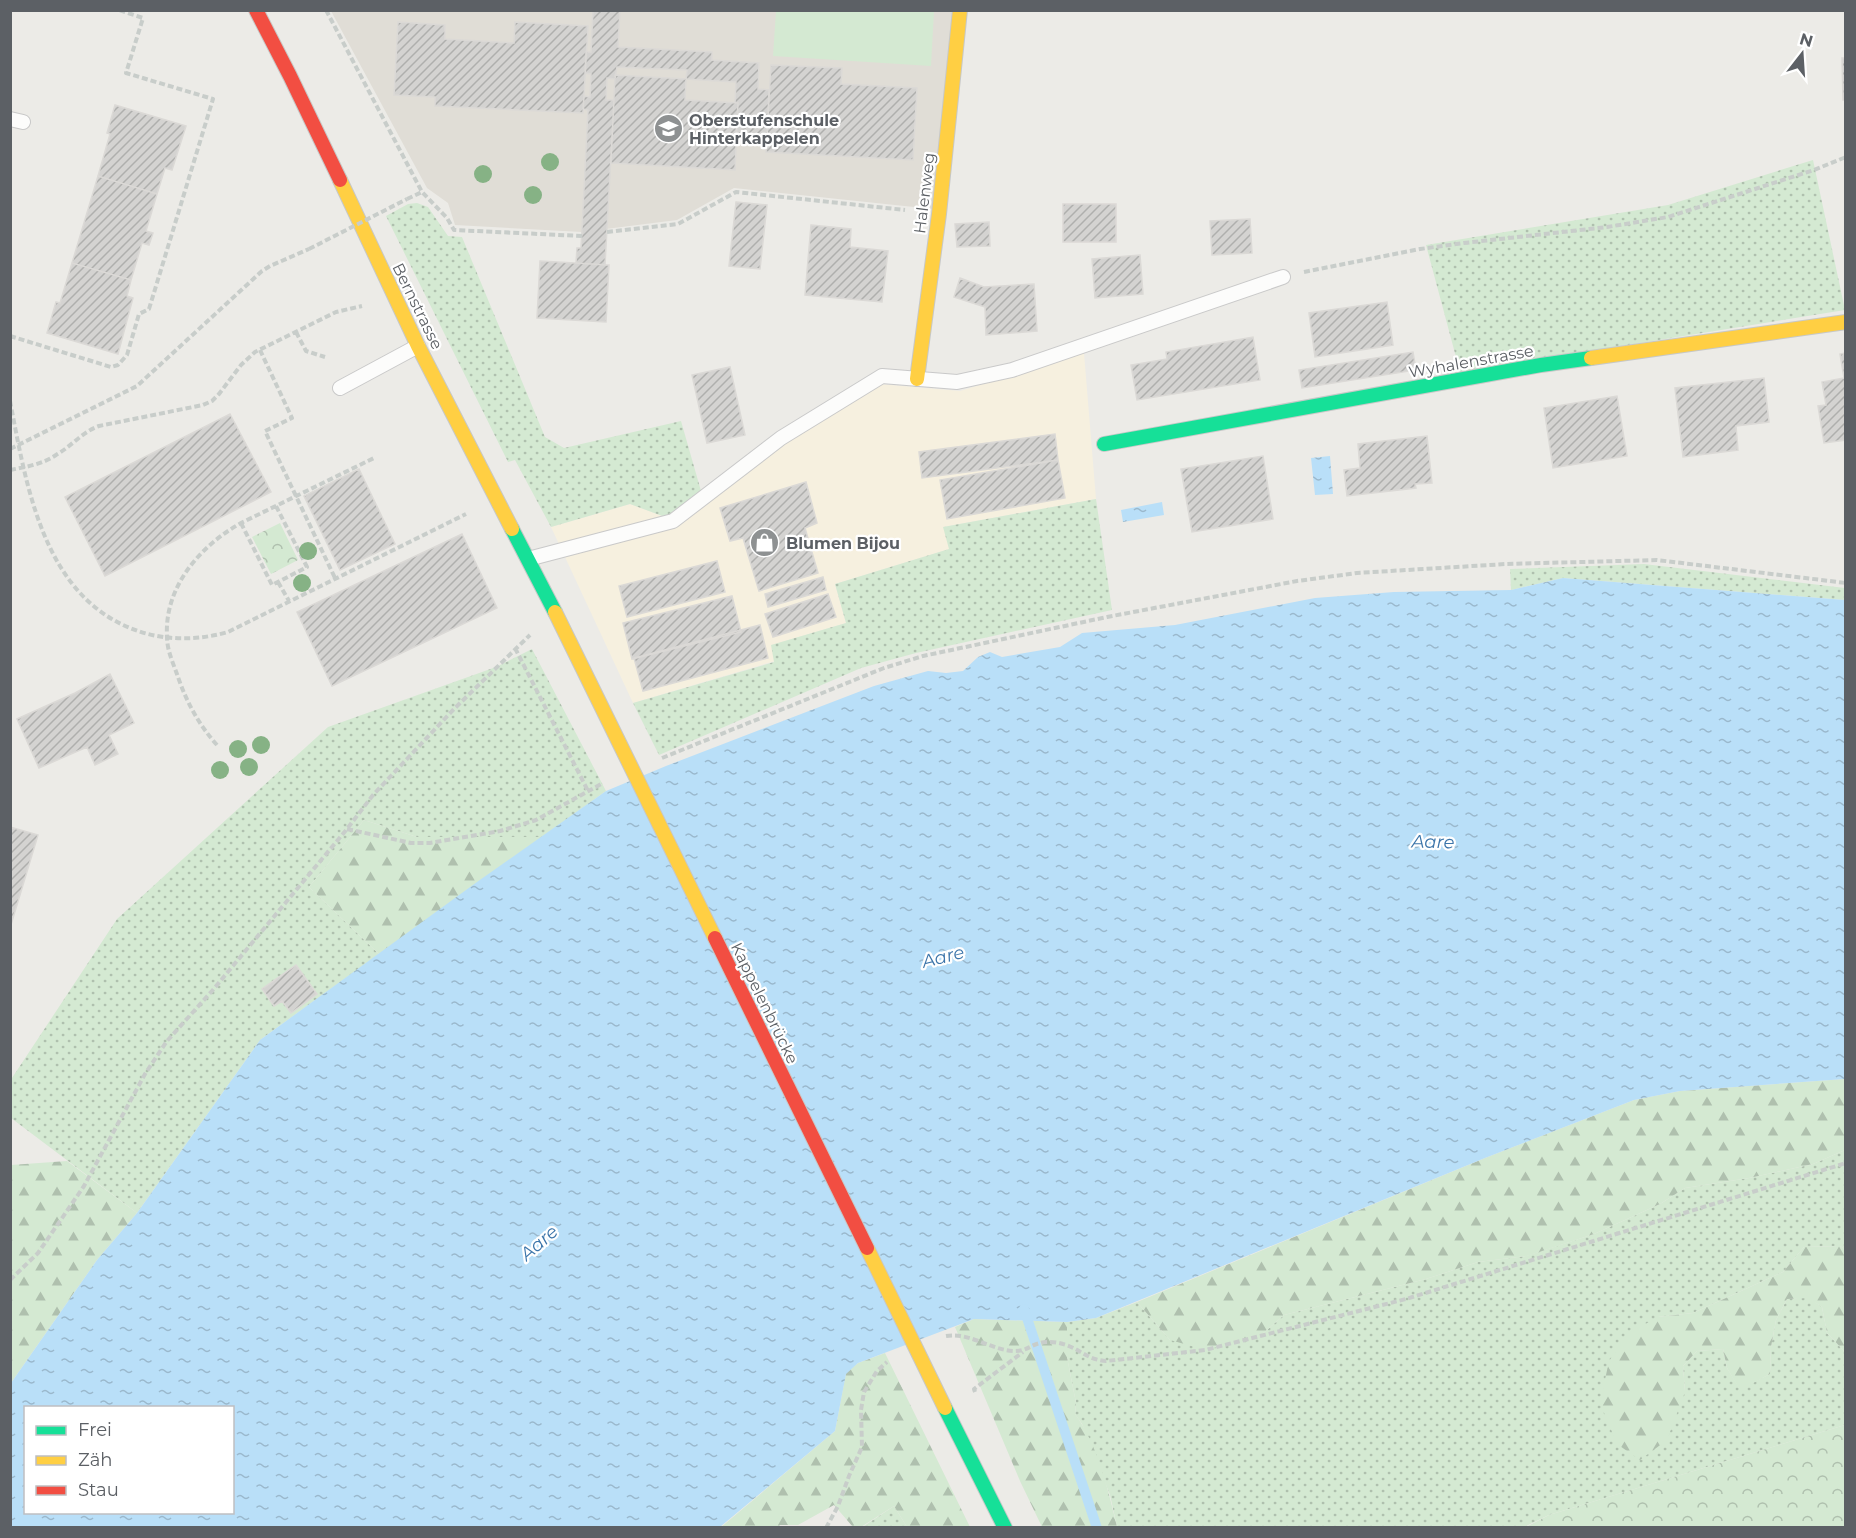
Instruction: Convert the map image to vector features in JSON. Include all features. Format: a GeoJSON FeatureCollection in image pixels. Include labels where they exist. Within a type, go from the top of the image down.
{"type":"FeatureCollection","features":[{"type":"Feature","properties":{"kind":"main road","name":"Bernstrasse"},"geometry":{"type":"LineString","coordinates":[[256,10],[290,76],[418,346],[555,612]]}},
{"type":"Feature","properties":{"kind":"main road","name":"Halenweg"},"geometry":{"type":"LineString","coordinates":[[917,379],[939,214],[960,10]]}},
{"type":"Feature","properties":{"kind":"main road","name":"Wyhalenstrasse"},"geometry":{"type":"LineString","coordinates":[[1104,444],[1541,365],[1845,322]]}},
{"type":"Feature","properties":{"kind":"main road","name":"Kappelenbrücke"},"geometry":{"type":"LineString","coordinates":[[555,612],[1005,1527]]}},
{"type":"Feature","properties":{"kind":"lane"},"geometry":{"type":"LineString","coordinates":[[528,559],[673,521],[781,438],[882,376],[957,382],[1012,370],[1283,277]]}},
{"type":"Feature","properties":{"kind":"lane"},"geometry":{"type":"LineString","coordinates":[[340,388],[418,346]]}},
{"type":"Feature","properties":{"kind":"path"},"geometry":{"type":"LineString","coordinates":[[10,336],[111,367],[124,360],[139,314],[149,309],[213,99],[126,73],[142,18],[120,10]]}},
{"type":"Feature","properties":{"kind":"path"},"geometry":{"type":"LineString","coordinates":[[326,10],[422,192],[447,218],[454,230],[582,236]]}},
{"type":"Feature","properties":{"kind":"path"},"geometry":{"type":"LineString","coordinates":[[1283,277],[1453,244],[1668,217],[1814,170],[1845,157]]}},
{"type":"Feature","properties":{"kind":"path"},"geometry":{"type":"LineString","coordinates":[[10,449],[137,386],[270,266],[422,192]]}},
{"type":"Feature","properties":{"kind":"path"},"geometry":{"type":"LineString","coordinates":[[607,232],[678,224],[736,192],[939,214]]}},
{"type":"Feature","properties":{"kind":"path"},"geometry":{"type":"LineString","coordinates":[[10,470],[25,467],[58,454],[79,436],[99,426],[170,413],[212,401],[241,364],[260,350],[336,312],[395,298]]}},
{"type":"Feature","properties":{"kind":"path"},"geometry":{"type":"LineString","coordinates":[[296,332],[306,351],[325,357]]}},
{"type":"Feature","properties":{"kind":"path"},"geometry":{"type":"LineString","coordinates":[[260,350],[292,418],[265,431],[335,579]]}},
{"type":"Feature","properties":{"kind":"path"},"geometry":{"type":"LineString","coordinates":[[10,400],[37,516],[51,550],[80,594],[90,605],[114,622],[139,632],[167,638],[201,638],[228,632],[413,538],[497,499]]}},
{"type":"Feature","properties":{"kind":"path"},"geometry":{"type":"LineString","coordinates":[[218,745],[197,721],[180,684],[168,649],[170,606],[177,588],[198,555],[212,541],[241,522],[374,458]]}},
{"type":"Feature","properties":{"kind":"path"},"geometry":{"type":"LineString","coordinates":[[241,522],[272,585],[307,567],[276,506]]}},
{"type":"Feature","properties":{"kind":"path"},"geometry":{"type":"LineString","coordinates":[[661,758],[884,668],[923,656],[1118,615],[1297,581],[1357,573],[1506,564],[1657,561],[1845,583]]}},
{"type":"Feature","properties":{"kind":"path"},"geometry":{"type":"LineString","coordinates":[[278,582],[289,601]]}},
{"type":"Feature","properties":{"kind":"path"},"geometry":{"type":"LineString","coordinates":[[10,1280],[38,1253],[84,1186],[145,1074],[167,1041],[212,991],[373,795],[454,709],[555,612]]}},
{"type":"Feature","properties":{"kind":"path"},"geometry":{"type":"LineString","coordinates":[[515,648],[588,791]]}},
{"type":"Feature","properties":{"kind":"path"},"geometry":{"type":"LineString","coordinates":[[347,829],[411,843],[430,843],[501,831],[524,825],[609,780]]}},
{"type":"Feature","properties":{"kind":"path"},"geometry":{"type":"LineString","coordinates":[[1032,1346],[1041,1342],[1066,1344],[1095,1361],[1205,1350],[1406,1299],[1845,1163]]}},
{"type":"Feature","properties":{"kind":"path"},"geometry":{"type":"LineString","coordinates":[[976,1388],[1024,1351]]}},
{"type":"Feature","properties":{"kind":"shaded area","name":"Oberstufenschule Hinterkappelen"},"geometry":{"type":"Polygon","coordinates":[[[331,11],[954,11],[933,209],[734,188],[677,220],[582,232],[455,225],[448,203],[427,188],[331,11]]]}},
{"type":"Feature","properties":{"kind":"shaded area"},"geometry":{"type":"Polygon","coordinates":[[[1084,353],[1096,499],[944,527],[950,549],[835,584],[846,623],[772,645],[775,661],[633,703],[551,527],[630,504],[665,517],[701,491],[759,461],[879,384],[960,391],[1084,353]]]}},
{"type":"Feature","properties":{"kind":"green space"},"geometry":{"type":"Polygon","coordinates":[[[776,11],[934,11],[931,66],[773,56],[776,11]]]}},
{"type":"Feature","properties":{"kind":"green space"},"geometry":{"type":"Polygon","coordinates":[[[1813,160],[1845,310],[1460,372],[1426,245],[1668,205],[1813,160]]]}},
{"type":"Feature","properties":{"kind":"green space"},"geometry":{"type":"Polygon","coordinates":[[[417,203],[428,207],[448,236],[462,237],[545,437],[564,448],[681,421],[701,491],[665,517],[630,504],[551,527],[515,460],[508,462],[386,216],[408,204],[417,203]]]}},
{"type":"Feature","properties":{"kind":"green space"},"geometry":{"type":"Polygon","coordinates":[[[1096,499],[1112,610],[916,653],[861,668],[659,755],[633,703],[774,662],[771,645],[846,623],[835,584],[949,549],[943,527],[1096,499]]]}},
{"type":"Feature","properties":{"kind":"green space"},"geometry":{"type":"Polygon","coordinates":[[[280,523],[298,560],[271,574],[252,537],[280,523]]]}},
{"type":"Feature","properties":{"kind":"green space"},"geometry":{"type":"Polygon","coordinates":[[[1644,564],[1845,588],[1845,600],[1563,578],[1511,590],[1510,569],[1644,564]]]}},
{"type":"Feature","properties":{"kind":"green space"},"geometry":{"type":"Polygon","coordinates":[[[532,649],[606,791],[542,837],[417,837],[364,820],[309,887],[379,954],[260,1040],[137,1213],[11,1118],[10,1081],[117,919],[328,727],[496,667],[532,649]]]}},
{"type":"Feature","properties":{"kind":"green space"},"geometry":{"type":"Polygon","coordinates":[[[364,820],[417,837],[542,837],[379,954],[309,887],[364,820]]]}},
{"type":"Feature","properties":{"kind":"green space"},"geometry":{"type":"Polygon","coordinates":[[[1845,1079],[1845,1150],[1813,1164],[1749,1178],[1685,1188],[1660,1204],[1594,1234],[1527,1256],[1478,1262],[1426,1279],[1284,1315],[1260,1336],[1206,1350],[1170,1340],[1137,1302],[1485,1158],[1634,1100],[1680,1091],[1845,1079]]]}},
{"type":"Feature","properties":{"kind":"green space"},"geometry":{"type":"Polygon","coordinates":[[[1845,1150],[1845,1249],[1840,1246],[1804,1247],[1783,1272],[1693,1313],[1658,1317],[1685,1392],[1683,1366],[1697,1351],[1723,1349],[1727,1368],[1740,1389],[1770,1374],[1771,1347],[1776,1320],[1787,1299],[1808,1297],[1822,1307],[1827,1333],[1845,1352],[1845,1425],[1549,1515],[1524,1527],[1117,1527],[1110,1495],[1082,1424],[1075,1414],[1076,1403],[1067,1357],[1067,1322],[1096,1318],[1137,1302],[1170,1340],[1260,1336],[1284,1315],[1426,1279],[1478,1262],[1526,1256],[1594,1234],[1660,1204],[1685,1188],[1749,1178],[1813,1164],[1845,1150]]]}},
{"type":"Feature","properties":{"kind":"green space"},"geometry":{"type":"Polygon","coordinates":[[[67,1161],[137,1213],[97,1260],[11,1383],[11,1165],[67,1161]]]}},
{"type":"Feature","properties":{"kind":"green space"},"geometry":{"type":"Polygon","coordinates":[[[1840,1246],[1845,1249],[1845,1352],[1827,1333],[1822,1307],[1808,1298],[1787,1299],[1776,1320],[1771,1347],[1770,1374],[1740,1390],[1727,1368],[1723,1349],[1697,1351],[1683,1366],[1685,1392],[1667,1440],[1640,1460],[1617,1444],[1600,1403],[1609,1361],[1629,1333],[1658,1317],[1693,1313],[1783,1272],[1804,1247],[1840,1246]]]}},
{"type":"Feature","properties":{"kind":"green space"},"geometry":{"type":"Polygon","coordinates":[[[974,1319],[1067,1322],[1067,1357],[1076,1403],[1075,1414],[1096,1453],[1117,1527],[1042,1527],[1020,1481],[955,1327],[974,1319]]]}},
{"type":"Feature","properties":{"kind":"green space"},"geometry":{"type":"Polygon","coordinates":[[[885,1353],[970,1527],[907,1527],[894,1506],[861,1527],[853,1527],[834,1505],[798,1525],[780,1525],[778,1528],[720,1528],[835,1431],[846,1373],[858,1363],[885,1353]]]}},
{"type":"Feature","properties":{"kind":"green space"},"geometry":{"type":"Polygon","coordinates":[[[1845,1425],[1845,1527],[1524,1528],[1549,1515],[1845,1425]]]}},
{"type":"Feature","properties":{"kind":"green space"},"geometry":{"type":"Polygon","coordinates":[[[894,1506],[907,1527],[861,1528],[894,1506]]]}},
{"type":"Feature","properties":{"kind":"water"},"geometry":{"type":"Polygon","coordinates":[[[1330,456],[1333,494],[1315,495],[1311,458],[1330,456]]]}},
{"type":"Feature","properties":{"kind":"water"},"geometry":{"type":"Polygon","coordinates":[[[1162,502],[1164,515],[1123,522],[1121,510],[1162,502]]]}},
{"type":"Feature","properties":{"kind":"water","name":"Aare"},"geometry":{"type":"Polygon","coordinates":[[[1563,578],[1845,600],[1845,1079],[1680,1091],[1634,1100],[1485,1158],[1096,1318],[1067,1322],[974,1319],[858,1363],[846,1374],[835,1431],[720,1527],[11,1528],[11,1383],[97,1260],[137,1213],[260,1040],[606,791],[874,686],[928,671],[946,673],[963,671],[978,657],[990,652],[1002,657],[1060,647],[1082,633],[1175,625],[1315,598],[1394,592],[1511,590],[1563,578]]]}},
{"type":"Feature","properties":{"kind":"building"},"geometry":{"type":"Polygon","coordinates":[[[593,10],[620,10],[618,47],[712,52],[712,60],[759,63],[758,89],[769,90],[767,139],[736,137],[738,103],[735,103],[736,82],[686,79],[687,70],[617,67],[615,79],[607,78],[606,100],[614,100],[605,265],[576,263],[577,248],[581,248],[588,110],[583,109],[584,96],[590,97],[591,74],[585,73],[586,52],[591,52],[593,10]]]}},
{"type":"Feature","properties":{"kind":"building"},"geometry":{"type":"Polygon","coordinates":[[[398,22],[445,25],[445,39],[514,43],[515,22],[588,26],[583,113],[435,106],[435,97],[394,95],[398,22]]]}},
{"type":"Feature","properties":{"kind":"building"},"geometry":{"type":"Polygon","coordinates":[[[1842,58],[1846,58],[1846,100],[1843,100],[1842,58]]]}},
{"type":"Feature","properties":{"kind":"building"},"geometry":{"type":"Polygon","coordinates":[[[771,65],[842,68],[841,84],[917,88],[913,160],[766,152],[771,65]]]}},
{"type":"Feature","properties":{"kind":"building"},"geometry":{"type":"Polygon","coordinates":[[[615,75],[686,79],[685,100],[738,103],[735,170],[611,163],[615,75]]]}},
{"type":"Feature","properties":{"kind":"building"},"geometry":{"type":"Polygon","coordinates":[[[115,105],[186,126],[172,170],[165,168],[157,194],[98,176],[110,134],[107,133],[115,105]]]}},
{"type":"Feature","properties":{"kind":"building"},"geometry":{"type":"Polygon","coordinates":[[[98,176],[157,194],[146,231],[153,233],[149,245],[142,243],[131,280],[72,263],[98,176]]]}},
{"type":"Feature","properties":{"kind":"building"},"geometry":{"type":"Polygon","coordinates":[[[736,202],[767,205],[760,269],[729,266],[736,202]]]}},
{"type":"Feature","properties":{"kind":"building"},"geometry":{"type":"Polygon","coordinates":[[[1063,204],[1116,204],[1116,242],[1063,242],[1063,204]]]}},
{"type":"Feature","properties":{"kind":"building"},"geometry":{"type":"Polygon","coordinates":[[[1250,219],[1252,253],[1212,255],[1210,221],[1250,219]]]}},
{"type":"Feature","properties":{"kind":"building"},"geometry":{"type":"Polygon","coordinates":[[[989,222],[990,246],[957,247],[955,224],[989,222]]]}},
{"type":"Feature","properties":{"kind":"building"},"geometry":{"type":"Polygon","coordinates":[[[811,225],[851,229],[850,247],[888,251],[882,302],[805,295],[811,225]]]}},
{"type":"Feature","properties":{"kind":"building"},"geometry":{"type":"Polygon","coordinates":[[[1140,255],[1143,294],[1095,298],[1092,259],[1140,255]]]}},
{"type":"Feature","properties":{"kind":"building"},"geometry":{"type":"Polygon","coordinates":[[[540,261],[609,265],[606,322],[537,318],[540,261]]]}},
{"type":"Feature","properties":{"kind":"building"},"geometry":{"type":"Polygon","coordinates":[[[72,263],[131,280],[127,296],[133,298],[118,354],[47,333],[56,302],[60,303],[72,263]]]}},
{"type":"Feature","properties":{"kind":"building"},"geometry":{"type":"Polygon","coordinates":[[[960,278],[984,287],[1034,284],[1037,331],[986,335],[985,307],[954,297],[960,278]]]}},
{"type":"Feature","properties":{"kind":"building"},"geometry":{"type":"Polygon","coordinates":[[[1387,302],[1393,345],[1315,357],[1309,313],[1387,302]]]}},
{"type":"Feature","properties":{"kind":"building"},"geometry":{"type":"Polygon","coordinates":[[[1253,337],[1260,380],[1137,400],[1131,365],[1167,359],[1166,352],[1253,337]]]}},
{"type":"Feature","properties":{"kind":"building"},"geometry":{"type":"Polygon","coordinates":[[[1413,352],[1416,370],[1302,388],[1299,370],[1413,352]]]}},
{"type":"Feature","properties":{"kind":"building"},"geometry":{"type":"Polygon","coordinates":[[[1846,353],[1846,440],[1824,443],[1818,406],[1826,405],[1822,382],[1844,378],[1840,354],[1846,353]]]}},
{"type":"Feature","properties":{"kind":"building"},"geometry":{"type":"Polygon","coordinates":[[[730,367],[745,435],[707,443],[692,375],[730,367]]]}},
{"type":"Feature","properties":{"kind":"building"},"geometry":{"type":"Polygon","coordinates":[[[1764,378],[1769,422],[1736,426],[1738,450],[1683,457],[1675,388],[1764,378]]]}},
{"type":"Feature","properties":{"kind":"building"},"geometry":{"type":"Polygon","coordinates":[[[1617,396],[1627,456],[1553,468],[1544,408],[1617,396]]]}},
{"type":"Feature","properties":{"kind":"building"},"geometry":{"type":"Polygon","coordinates":[[[230,414],[271,492],[105,576],[65,497],[230,414]]]}},
{"type":"Feature","properties":{"kind":"building"},"geometry":{"type":"Polygon","coordinates":[[[1055,434],[1058,460],[922,478],[919,452],[1055,434]]]}},
{"type":"Feature","properties":{"kind":"building"},"geometry":{"type":"Polygon","coordinates":[[[1427,436],[1432,483],[1415,484],[1416,488],[1347,496],[1344,470],[1360,468],[1358,444],[1427,436]]]}},
{"type":"Feature","properties":{"kind":"building"},"geometry":{"type":"Polygon","coordinates":[[[1263,456],[1273,519],[1192,532],[1181,469],[1263,456]]]}},
{"type":"Feature","properties":{"kind":"building"},"geometry":{"type":"Polygon","coordinates":[[[1058,460],[1065,498],[947,519],[940,480],[1058,460]]]}},
{"type":"Feature","properties":{"kind":"building"},"geometry":{"type":"Polygon","coordinates":[[[359,469],[395,544],[340,570],[304,496],[359,469]]]}},
{"type":"Feature","properties":{"kind":"building"},"geometry":{"type":"Polygon","coordinates":[[[806,482],[817,523],[805,528],[818,573],[759,591],[743,538],[730,541],[720,508],[806,482]]]}},
{"type":"Feature","properties":{"kind":"building"},"geometry":{"type":"Polygon","coordinates":[[[462,534],[497,608],[332,686],[297,612],[462,534]]]}},
{"type":"Feature","properties":{"kind":"building"},"geometry":{"type":"Polygon","coordinates":[[[717,561],[725,592],[627,617],[619,586],[717,561]]]}},
{"type":"Feature","properties":{"kind":"building"},"geometry":{"type":"Polygon","coordinates":[[[823,577],[826,590],[768,607],[765,594],[823,577]]]}},
{"type":"Feature","properties":{"kind":"building"},"geometry":{"type":"Polygon","coordinates":[[[828,594],[836,617],[773,637],[765,614],[828,594]]]}},
{"type":"Feature","properties":{"kind":"building"},"geometry":{"type":"Polygon","coordinates":[[[732,596],[741,632],[632,659],[623,623],[732,596]]]}},
{"type":"Feature","properties":{"kind":"building"},"geometry":{"type":"Polygon","coordinates":[[[760,625],[768,658],[643,691],[634,658],[760,625]]]}},
{"type":"Feature","properties":{"kind":"building"},"geometry":{"type":"Polygon","coordinates":[[[110,674],[134,723],[109,735],[118,754],[95,765],[87,747],[39,768],[17,719],[75,693],[110,674]]]}},
{"type":"Feature","properties":{"kind":"building"},"geometry":{"type":"Polygon","coordinates":[[[10,827],[38,835],[10,928],[10,827]]]}},
{"type":"Feature","properties":{"kind":"building"},"geometry":{"type":"Polygon","coordinates":[[[296,965],[317,994],[291,1013],[282,1001],[274,1006],[262,989],[296,965]]]}},
{"type":"Feature","properties":{"kind":"waterway"},"geometry":{"type":"LineString","coordinates":[[1024,1309],[1097,1528]]}},
{"type":"Feature","properties":{"kind":"traffic: fast"},"geometry":{"type":"LineString","coordinates":[[1104,444],[1541,365],[1591,358]]}},
{"type":"Feature","properties":{"kind":"traffic: fast"},"geometry":{"type":"LineString","coordinates":[[512,529],[555,612]]}},
{"type":"Feature","properties":{"kind":"traffic: fast"},"geometry":{"type":"LineString","coordinates":[[945,1408],[1005,1528]]}},
{"type":"Feature","properties":{"kind":"traffic: slow"},"geometry":{"type":"LineString","coordinates":[[917,379],[939,214],[960,10]]}},
{"type":"Feature","properties":{"kind":"traffic: slow"},"geometry":{"type":"LineString","coordinates":[[340,180],[418,346],[512,529]]}},
{"type":"Feature","properties":{"kind":"traffic: slow"},"geometry":{"type":"LineString","coordinates":[[1591,358],[1846,322]]}},
{"type":"Feature","properties":{"kind":"traffic: slow"},"geometry":{"type":"LineString","coordinates":[[555,612],[715,938]]}},
{"type":"Feature","properties":{"kind":"traffic: slow"},"geometry":{"type":"LineString","coordinates":[[867,1248],[945,1408]]}},
{"type":"Feature","properties":{"kind":"traffic: jam"},"geometry":{"type":"LineString","coordinates":[[256,10],[340,180]]}},
{"type":"Feature","properties":{"kind":"traffic: jam"},"geometry":{"type":"LineString","coordinates":[[715,938],[867,1248]]}},
{"type":"Feature","properties":{"kind":"place","name":"Oberstufenschule Hinterkappelen"},"geometry":{"type":"Point","coordinates":[668,129]}},
{"type":"Feature","properties":{"kind":"place","name":"Blumen Bijou"},"geometry":{"type":"Point","coordinates":[765,543]}}]}
